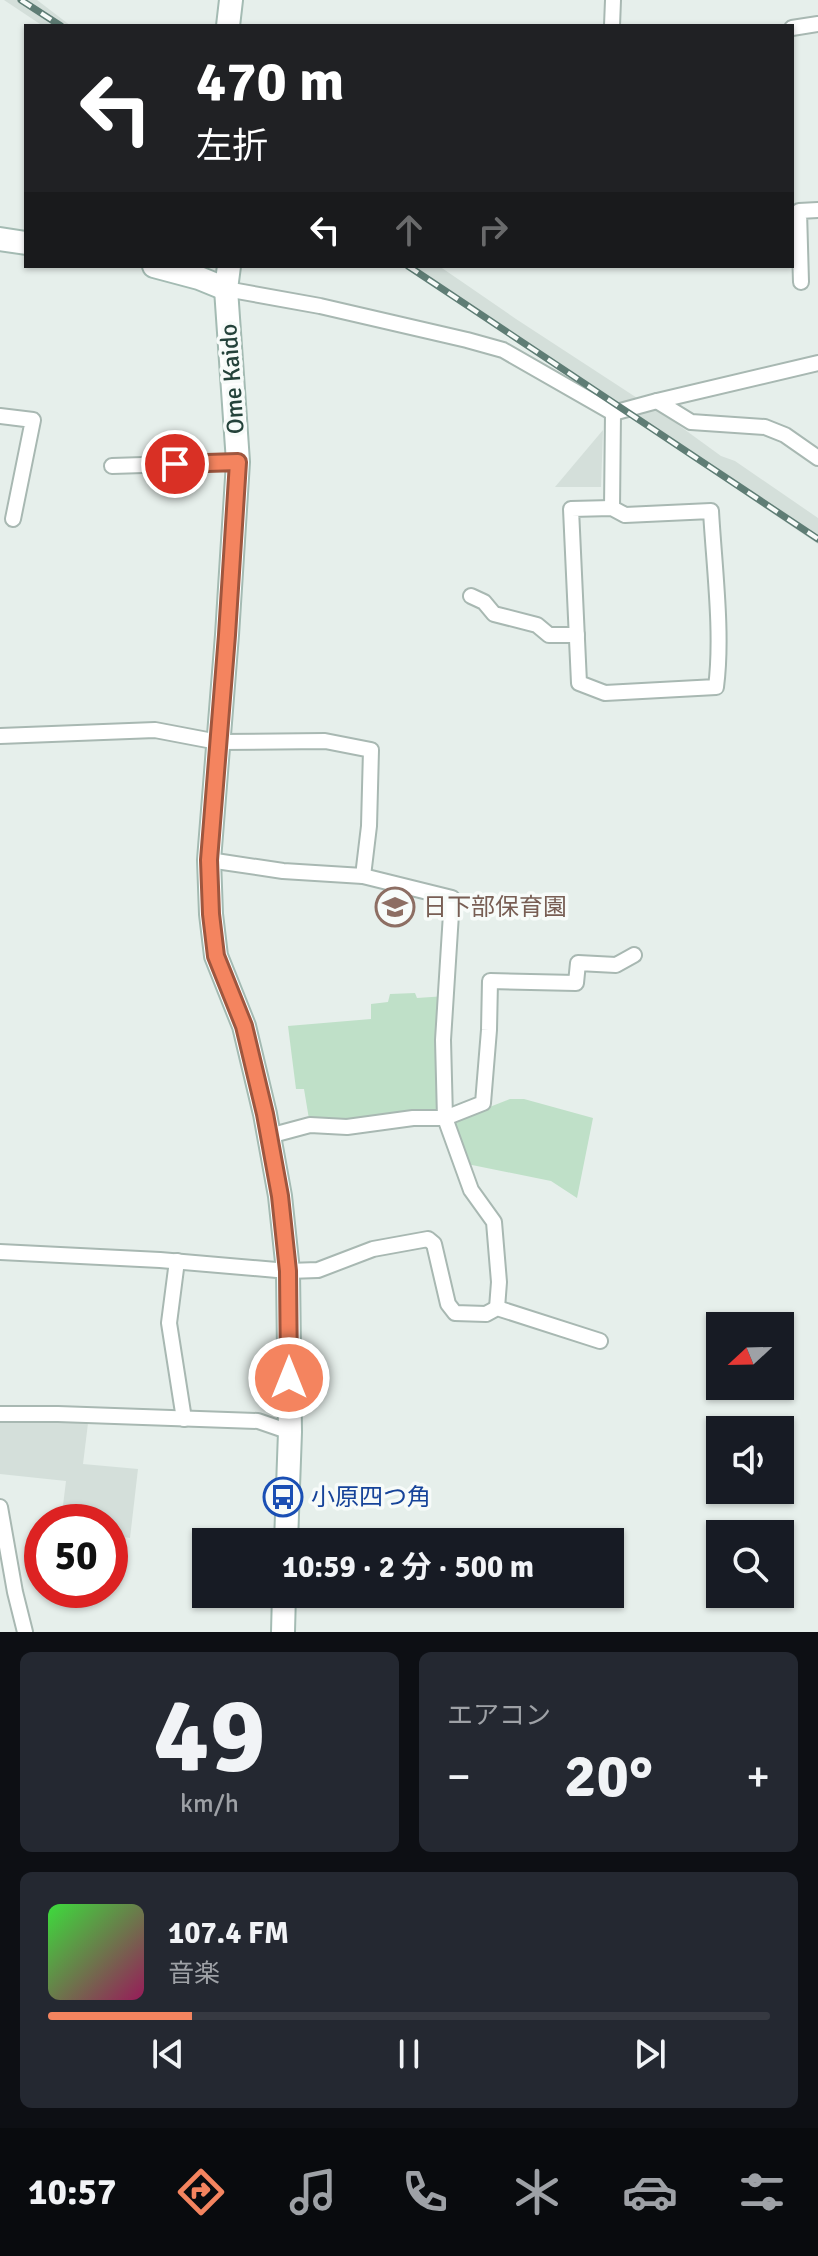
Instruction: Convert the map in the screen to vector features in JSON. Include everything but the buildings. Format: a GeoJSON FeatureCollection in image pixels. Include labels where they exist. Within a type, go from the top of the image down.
{"type":"FeatureCollection","features":[{"type":"Feature","properties":{"kind":"main road"},"geometry":{"type":"LineString","coordinates":[[228,24],[231,0]]}},
{"type":"Feature","properties":{"kind":"main road"},"geometry":{"type":"LineString","coordinates":[[0,239],[24,243]]}},
{"type":"Feature","properties":{"kind":"main road","name":"Ome Kaido"},"geometry":{"type":"LineString","coordinates":[[162,268],[226,289],[238,462],[209,860],[211,914],[216,956],[244,1026],[280,1196],[288,1271],[290,1432],[287,1528]]}},
{"type":"Feature","properties":{"kind":"main road"},"geometry":{"type":"LineString","coordinates":[[226,289],[229,268]]}},
{"type":"Feature","properties":{"kind":"main road"},"geometry":{"type":"LineString","coordinates":[[283,1632],[284,1608]]}},
{"type":"Feature","properties":{"kind":"street"},"geometry":{"type":"LineString","coordinates":[[612,24],[613,0]]}},
{"type":"Feature","properties":{"kind":"street"},"geometry":{"type":"LineString","coordinates":[[794,28],[818,24]]}},
{"type":"Feature","properties":{"kind":"street"},"geometry":{"type":"LineString","coordinates":[[801,282],[799,211],[818,210]]}},
{"type":"Feature","properties":{"kind":"street"},"geometry":{"type":"LineString","coordinates":[[226,289],[320,306],[503,350],[613,413],[818,363]]}},
{"type":"Feature","properties":{"kind":"street"},"geometry":{"type":"LineString","coordinates":[[657,401],[691,422],[765,427],[785,435],[818,458]]}},
{"type":"Feature","properties":{"kind":"street"},"geometry":{"type":"LineString","coordinates":[[612,508],[613,413]]}},
{"type":"Feature","properties":{"kind":"street"},"geometry":{"type":"LineString","coordinates":[[0,416],[33,420],[13,519]]}},
{"type":"Feature","properties":{"kind":"street"},"geometry":{"type":"LineString","coordinates":[[112,466],[238,462]]}},
{"type":"Feature","properties":{"kind":"street"},"geometry":{"type":"LineString","coordinates":[[612,508],[625,515],[711,511],[717,629],[716,687],[605,693],[579,683],[577,635],[571,509],[612,508]]}},
{"type":"Feature","properties":{"kind":"street"},"geometry":{"type":"LineString","coordinates":[[471,596],[484,602],[494,614],[537,625],[549,635],[577,635]]}},
{"type":"Feature","properties":{"kind":"street"},"geometry":{"type":"LineString","coordinates":[[0,736],[155,730],[218,742],[325,741],[371,750],[369,826],[363,876]]}},
{"type":"Feature","properties":{"kind":"street"},"geometry":{"type":"LineString","coordinates":[[209,860],[283,871],[363,876],[452,898],[443,1040],[445,1118],[471,1190],[494,1222],[499,1282],[497,1308]]}},
{"type":"Feature","properties":{"kind":"street"},"geometry":{"type":"LineString","coordinates":[[269,1136],[310,1125],[347,1127],[413,1118],[445,1118],[483,1103],[490,981],[576,983],[578,963],[616,965],[634,955]]}},
{"type":"Feature","properties":{"kind":"street"},"geometry":{"type":"LineString","coordinates":[[0,1252],[177,1261],[288,1271],[318,1270],[373,1249],[428,1239],[434,1244],[448,1304],[455,1313],[486,1314],[497,1308],[600,1341]]}},
{"type":"Feature","properties":{"kind":"street"},"geometry":{"type":"LineString","coordinates":[[177,1261],[169,1323],[184,1419]]}},
{"type":"Feature","properties":{"kind":"street"},"geometry":{"type":"LineString","coordinates":[[0,1414],[258,1421],[290,1432]]}},
{"type":"Feature","properties":{"kind":"street"},"geometry":{"type":"LineString","coordinates":[[0,1507],[25,1632]]}},
{"type":"Feature","properties":{"kind":"shaded area"},"geometry":{"type":"Polygon","coordinates":[[[4,0],[37,0],[68,24],[40,24],[4,0]]]}},
{"type":"Feature","properties":{"kind":"shaded area"},"geometry":{"type":"Polygon","coordinates":[[[409,268],[442,268],[721,456],[735,461],[818,518],[818,544],[409,268]]]}},
{"type":"Feature","properties":{"kind":"shaded area"},"geometry":{"type":"Polygon","coordinates":[[[603,430],[601,487],[555,487],[603,430]]]}},
{"type":"Feature","properties":{"kind":"shaded area"},"geometry":{"type":"Polygon","coordinates":[[[0,1414],[89,1415],[83,1464],[138,1469],[130,1538],[128,1504],[63,1504],[66,1481],[0,1474],[0,1414]]]}},
{"type":"Feature","properties":{"kind":"green space"},"geometry":{"type":"Polygon","coordinates":[[[415,993],[417,998],[446,996],[449,1111],[310,1125],[304,1089],[296,1089],[288,1026],[371,1019],[371,1004],[388,1002],[390,994],[415,993]]]}},
{"type":"Feature","properties":{"kind":"green space"},"geometry":{"type":"Polygon","coordinates":[[[510,1099],[524,1099],[593,1118],[577,1198],[551,1181],[467,1164],[454,1121],[510,1099]]]}},
{"type":"Feature","properties":{"kind":"railway"},"geometry":{"type":"LineString","coordinates":[[21,0],[58,24]]}},
{"type":"Feature","properties":{"kind":"railway"},"geometry":{"type":"LineString","coordinates":[[411,268],[818,539]]}},
{"type":"Feature","properties":{"kind":"place","name":"日下部保育園"},"geometry":{"type":"Point","coordinates":[395,907]}},
{"type":"Feature","properties":{"kind":"place","name":"小原四つ角"},"geometry":{"type":"Point","coordinates":[283,1497]}},
{"type":"Feature","properties":{"kind":"route"},"geometry":{"type":"LineString","coordinates":[[175,464],[238,462],[209,860],[211,914],[216,956],[244,1026],[280,1196],[288,1271],[289,1378]]}}]}
